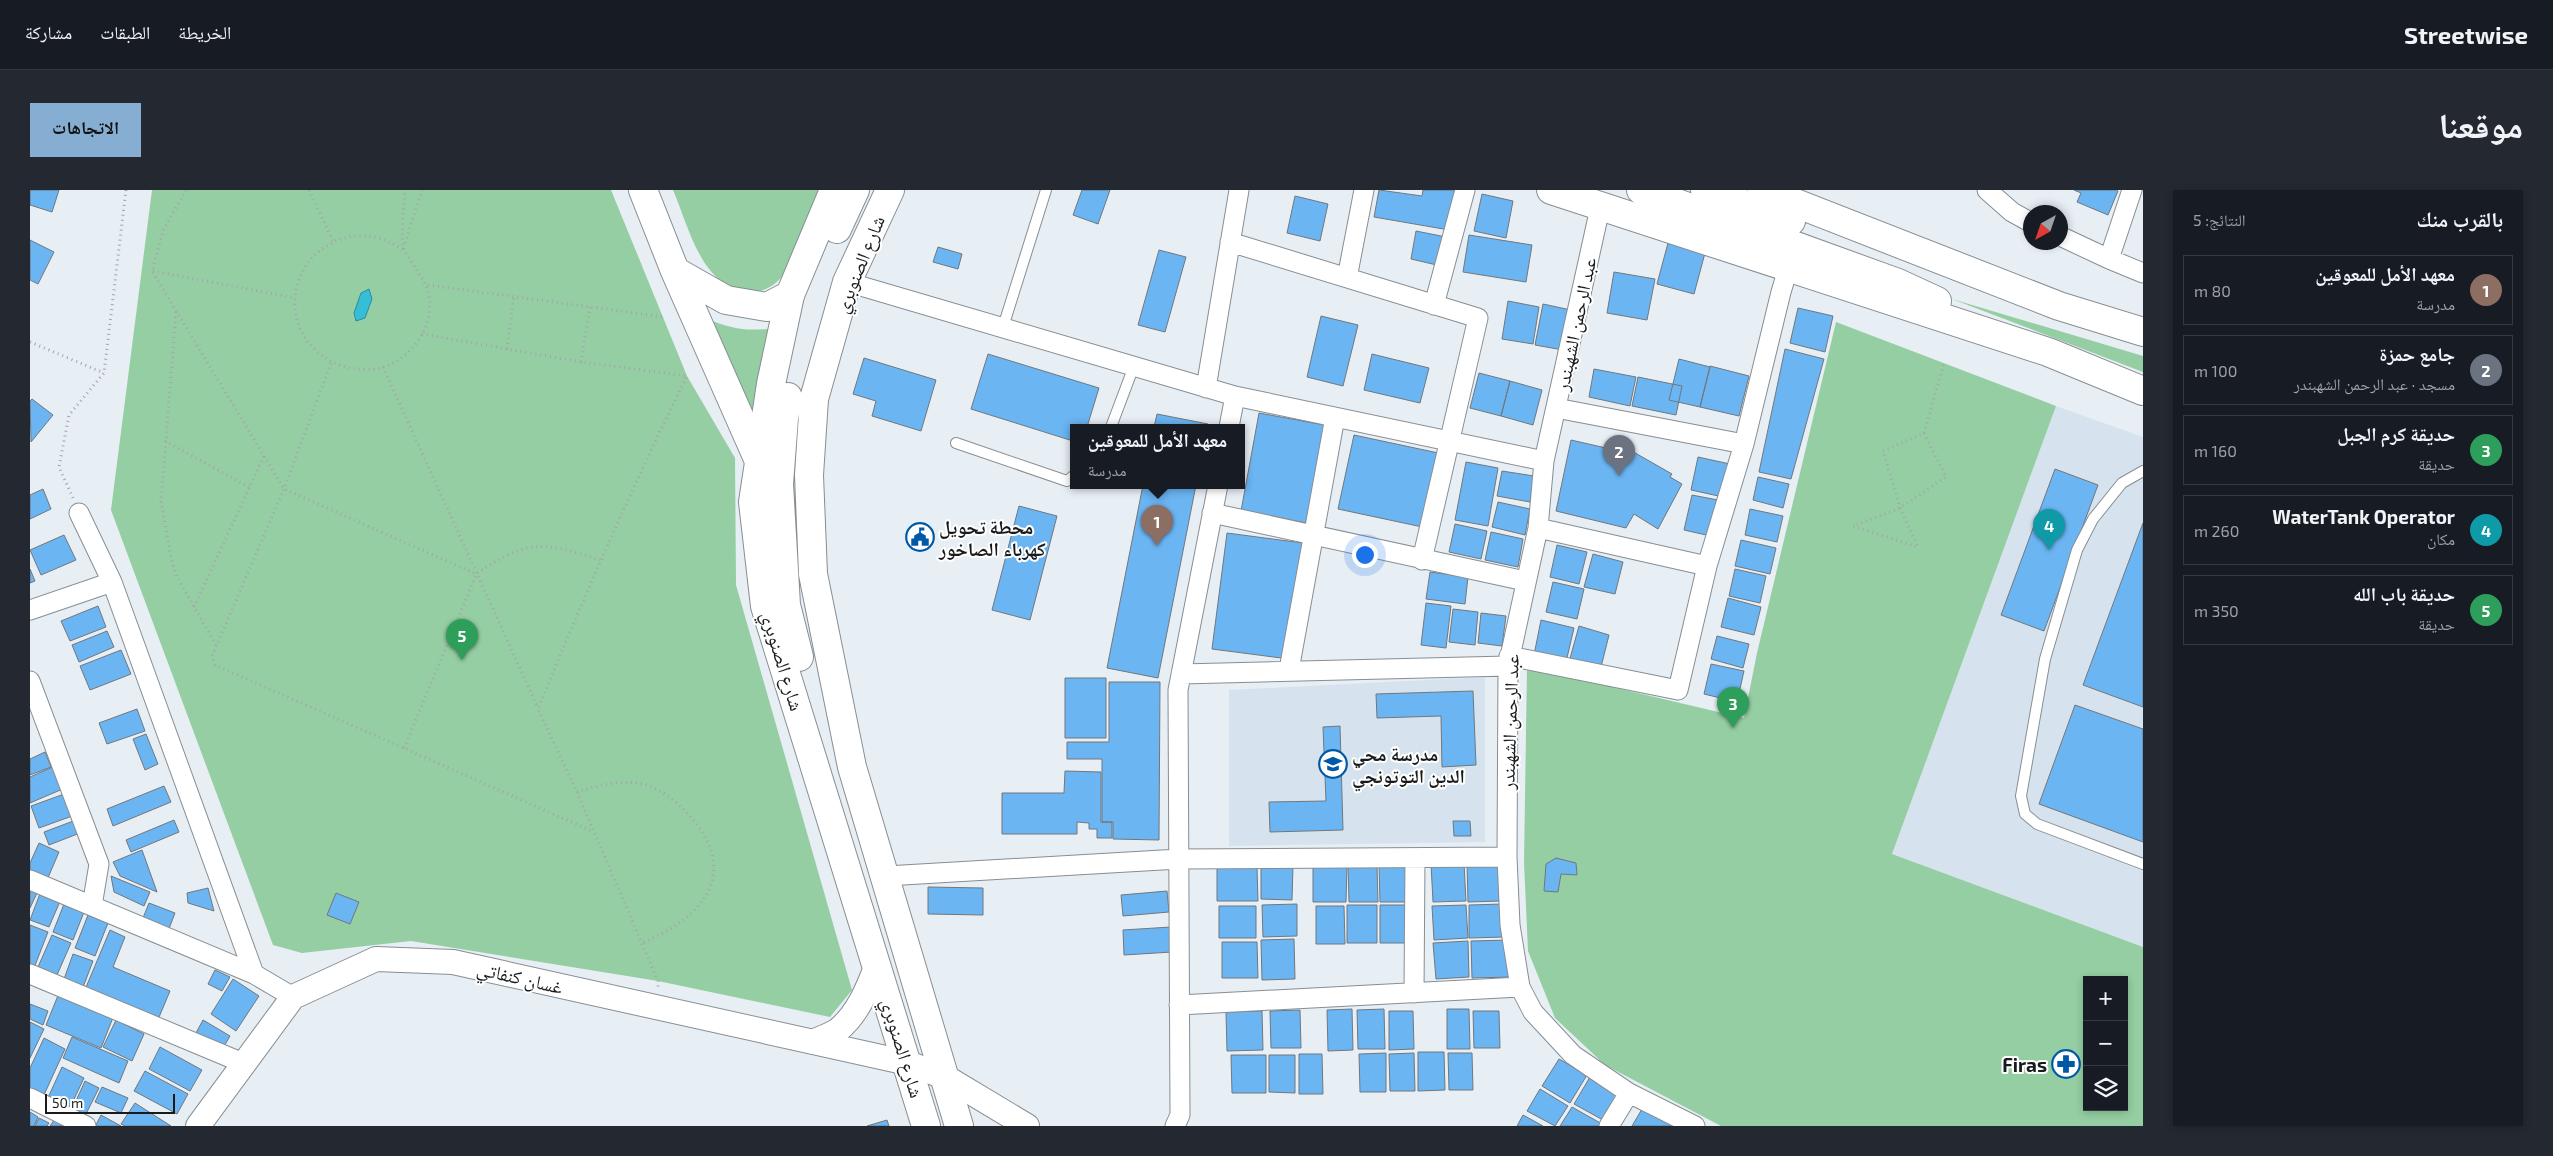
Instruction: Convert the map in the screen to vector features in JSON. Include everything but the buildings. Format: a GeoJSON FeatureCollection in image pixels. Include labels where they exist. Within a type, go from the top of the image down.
{"type":"FeatureCollection","features":[{"type":"Feature","properties":{"kind":"main road"},"geometry":{"type":"LineString","coordinates":[[642,190],[675,271],[759,461]]}},
{"type":"Feature","properties":{"kind":"main road","name":"شارع الصنوبري"},"geometry":{"type":"LineString","coordinates":[[834,190],[790,296],[771,384],[753,502],[765,606],[926,1126]]}},
{"type":"Feature","properties":{"kind":"main road"},"geometry":{"type":"LineString","coordinates":[[817,776],[820,743],[786,605],[779,484],[784,418],[807,302],[842,216],[855,190]]}},
{"type":"Feature","properties":{"kind":"main road"},"geometry":{"type":"LineString","coordinates":[[852,767],[820,694],[792,555],[792,484],[800,417],[822,305],[855,220],[871,190]]}},
{"type":"Feature","properties":{"kind":"main road","name":"شارع الصنوبري"},"geometry":{"type":"LineString","coordinates":[[890,190],[847,282],[814,399],[809,475],[813,574],[852,767],[886,876],[932,1040],[947,1078],[959,1126]]}},
{"type":"Feature","properties":{"kind":"main road"},"geometry":{"type":"LineString","coordinates":[[1551,190],[1600,208],[2048,352]]}},
{"type":"Feature","properties":{"kind":"main road"},"geometry":{"type":"LineString","coordinates":[[1641,190],[1898,283],[2048,352],[2143,391]]}},
{"type":"Feature","properties":{"kind":"main road"},"geometry":{"type":"LineString","coordinates":[[1705,190],[1940,274],[2059,306],[2143,332]]}},
{"type":"Feature","properties":{"kind":"main road"},"geometry":{"type":"LineString","coordinates":[[1762,190],[2059,306]]}},
{"type":"Feature","properties":{"kind":"main road"},"geometry":{"type":"LineString","coordinates":[[675,271],[726,300],[767,307],[790,296]]}},
{"type":"Feature","properties":{"kind":"street"},"geometry":{"type":"LineString","coordinates":[[1206,388],[1239,190]]}},
{"type":"Feature","properties":{"kind":"street"},"geometry":{"type":"LineString","coordinates":[[1347,278],[1364,190]]}},
{"type":"Feature","properties":{"kind":"street"},"geometry":{"type":"LineString","coordinates":[[1434,305],[1465,190]]}},
{"type":"Feature","properties":{"kind":"street"},"geometry":{"type":"LineString","coordinates":[[1987,190],[2012,212],[2023,218]]}},
{"type":"Feature","properties":{"kind":"street"},"geometry":{"type":"LineString","coordinates":[[2109,259],[2132,190]]}},
{"type":"Feature","properties":{"kind":"street","name":"عبد الرحمن الشهبندر"},"geometry":{"type":"LineString","coordinates":[[1600,208],[1544,461],[1538,528],[1508,661],[1507,858],[1510,925],[1520,986],[1533,1012],[1573,1056],[1629,1093],[1695,1126]]}},
{"type":"Feature","properties":{"kind":"street"},"geometry":{"type":"LineString","coordinates":[[2068,240],[2143,273]]}},
{"type":"Feature","properties":{"kind":"street"},"geometry":{"type":"LineString","coordinates":[[1230,242],[1478,318],[1422,560]]}},
{"type":"Feature","properties":{"kind":"street"},"geometry":{"type":"LineString","coordinates":[[1181,674],[1508,661],[1678,690],[1707,566],[1744,444],[1788,269]]}},
{"type":"Feature","properties":{"kind":"street"},"geometry":{"type":"LineString","coordinates":[[847,282],[1236,396],[1544,461]]}},
{"type":"Feature","properties":{"kind":"street"},"geometry":{"type":"LineString","coordinates":[[1230,424],[1236,396]]}},
{"type":"Feature","properties":{"kind":"street"},"geometry":{"type":"LineString","coordinates":[[1556,408],[1744,444]]}},
{"type":"Feature","properties":{"kind":"street"},"geometry":{"type":"LineString","coordinates":[[1289,670],[1334,417]]}},
{"type":"Feature","properties":{"kind":"street"},"geometry":{"type":"LineString","coordinates":[[1175,1126],[1180,1115],[1178,690],[1217,489]]}},
{"type":"Feature","properties":{"kind":"street"},"geometry":{"type":"LineString","coordinates":[[79,512],[112,582],[254,974]]}},
{"type":"Feature","properties":{"kind":"street"},"geometry":{"type":"LineString","coordinates":[[1212,513],[1525,582]]}},
{"type":"Feature","properties":{"kind":"street"},"geometry":{"type":"LineString","coordinates":[[1538,528],[1707,566]]}},
{"type":"Feature","properties":{"kind":"street"},"geometry":{"type":"LineString","coordinates":[[30,610],[112,582]]}},
{"type":"Feature","properties":{"kind":"street"},"geometry":{"type":"LineString","coordinates":[[30,681],[99,864],[92,906]]}},
{"type":"Feature","properties":{"kind":"street"},"geometry":{"type":"LineString","coordinates":[[1414,993],[1415,858]]}},
{"type":"Feature","properties":{"kind":"street"},"geometry":{"type":"LineString","coordinates":[[886,876],[1178,859],[1507,858]]}},
{"type":"Feature","properties":{"kind":"street"},"geometry":{"type":"LineString","coordinates":[[30,880],[254,974],[293,998]]}},
{"type":"Feature","properties":{"kind":"street","name":"غسان كنفاتي"},"geometry":{"type":"LineString","coordinates":[[198,1126],[293,998],[376,959],[453,962],[908,1063],[947,1078],[1027,1126]]}},
{"type":"Feature","properties":{"kind":"street"},"geometry":{"type":"LineString","coordinates":[[812,1042],[837,1030],[852,1015],[866,992],[877,965]]}},
{"type":"Feature","properties":{"kind":"street"},"geometry":{"type":"LineString","coordinates":[[30,974],[243,1063]]}},
{"type":"Feature","properties":{"kind":"street"},"geometry":{"type":"LineString","coordinates":[[1179,1005],[1520,986]]}},
{"type":"Feature","properties":{"kind":"street"},"geometry":{"type":"LineString","coordinates":[[1608,1126],[1629,1093]]}},
{"type":"Feature","properties":{"kind":"street"},"geometry":{"type":"LineString","coordinates":[[30,1098],[86,1126]]}},
{"type":"Feature","properties":{"kind":"lane"},"geometry":{"type":"LineString","coordinates":[[1003,327],[1046,190]]}},
{"type":"Feature","properties":{"kind":"lane"},"geometry":{"type":"LineString","coordinates":[[1112,424],[1134,366]]}},
{"type":"Feature","properties":{"kind":"lane"},"geometry":{"type":"LineString","coordinates":[[956,442],[1067,482],[1070,479]]}},
{"type":"Feature","properties":{"kind":"lane"},"geometry":{"type":"LineString","coordinates":[[2143,472],[2122,483],[2094,519],[2077,550],[2045,659],[2021,796],[2025,814],[2036,824],[2143,864]]}},
{"type":"Feature","properties":{"kind":"path"},"geometry":{"type":"LineString","coordinates":[[79,512],[59,468],[69,415],[104,373],[126,190]]}},
{"type":"Feature","properties":{"kind":"path"},"geometry":{"type":"LineString","coordinates":[[186,190],[163,231],[152,271],[284,489],[476,574]]}},
{"type":"Feature","properties":{"kind":"path"},"geometry":{"type":"LineString","coordinates":[[310,190],[333,242]]}},
{"type":"Feature","properties":{"kind":"path"},"geometry":{"type":"LineString","coordinates":[[403,249],[405,190]]}},
{"type":"Feature","properties":{"kind":"path"},"geometry":{"type":"LineString","coordinates":[[403,249],[422,190]]}},
{"type":"Feature","properties":{"kind":"path"},"geometry":{"type":"LineString","coordinates":[[367,235],[383,239],[403,249],[428,285],[430,302],[428,318],[422,334],[412,348],[399,360],[383,367],[357,369],[332,363],[316,351],[304,336],[296,318],[295,298],[298,281],[306,265],[318,251],[333,242],[349,236],[367,235]]}},
{"type":"Feature","properties":{"kind":"path"},"geometry":{"type":"LineString","coordinates":[[152,271],[295,298]]}},
{"type":"Feature","properties":{"kind":"path"},"geometry":{"type":"LineString","coordinates":[[428,285],[514,295],[664,317]]}},
{"type":"Feature","properties":{"kind":"path"},"geometry":{"type":"LineString","coordinates":[[507,349],[514,295]]}},
{"type":"Feature","properties":{"kind":"path"},"geometry":{"type":"LineString","coordinates":[[581,362],[590,307]]}},
{"type":"Feature","properties":{"kind":"path"},"geometry":{"type":"LineString","coordinates":[[176,311],[164,441],[161,502],[172,562],[177,577],[216,646]]}},
{"type":"Feature","properties":{"kind":"path"},"geometry":{"type":"LineString","coordinates":[[422,334],[581,362],[687,376],[640,471],[538,709]]}},
{"type":"Feature","properties":{"kind":"path"},"geometry":{"type":"LineString","coordinates":[[30,342],[104,373]]}},
{"type":"Feature","properties":{"kind":"path"},"geometry":{"type":"LineString","coordinates":[[332,363],[284,489],[212,656],[216,665],[594,832]]}},
{"type":"Feature","properties":{"kind":"path"},"geometry":{"type":"LineString","coordinates":[[1924,433],[1883,450],[1900,508],[1918,547],[1853,526],[1900,508],[1946,477],[1924,433],[1944,363]]}},
{"type":"Feature","properties":{"kind":"path"},"geometry":{"type":"LineString","coordinates":[[383,367],[577,792],[642,943],[658,981],[658,1007]]}},
{"type":"Feature","properties":{"kind":"path"},"geometry":{"type":"LineString","coordinates":[[164,441],[249,487]]}},
{"type":"Feature","properties":{"kind":"path"},"geometry":{"type":"LineString","coordinates":[[194,607],[264,456]]}},
{"type":"Feature","properties":{"kind":"path"},"geometry":{"type":"LineString","coordinates":[[404,748],[476,574],[496,561],[525,548],[552,546],[601,560]]}},
{"type":"Feature","properties":{"kind":"path"},"geometry":{"type":"LineString","coordinates":[[577,792],[602,784],[627,782],[652,787],[689,814],[704,834],[714,858],[714,874],[708,894],[695,911],[677,926],[642,943]]}},
{"type":"Feature","properties":{"kind":"shaded area"},"geometry":{"type":"Polygon","coordinates":[[[2056,406],[2143,437],[2143,947],[1892,854],[2056,406]]]}},
{"type":"Feature","properties":{"kind":"shaded area"},"geometry":{"type":"Polygon","coordinates":[[[1485,677],[1485,842],[1229,846],[1229,690],[1485,677]]]}},
{"type":"Feature","properties":{"kind":"green space"},"geometry":{"type":"Polygon","coordinates":[[[152,190],[611,190],[687,376],[735,458],[736,585],[852,990],[830,1017],[658,981],[411,941],[302,953],[273,945],[111,510],[152,190]]]}},
{"type":"Feature","properties":{"kind":"green space"},"geometry":{"type":"Polygon","coordinates":[[[673,190],[822,190],[784,274],[768,288],[758,292],[748,292],[732,288],[719,279],[708,267],[691,237],[673,190]]]}},
{"type":"Feature","properties":{"kind":"green space"},"geometry":{"type":"Polygon","coordinates":[[[1952,299],[2143,356],[2143,372],[1952,299]]]}},
{"type":"Feature","properties":{"kind":"green space"},"geometry":{"type":"Polygon","coordinates":[[[705,318],[736,328],[751,330],[768,329],[750,421],[705,318]]]}},
{"type":"Feature","properties":{"kind":"green space"},"geometry":{"type":"Polygon","coordinates":[[[1836,322],[2056,406],[1892,854],[2143,947],[2143,1126],[1721,1126],[1605,1065],[1555,1018],[1528,951],[1524,863],[1527,667],[1744,718],[1757,653],[1836,322]]]}},
{"type":"Feature","properties":{"kind":"water"},"geometry":{"type":"Polygon","coordinates":[[[369,289],[372,299],[365,318],[356,321],[354,313],[361,293],[369,289]]]}},
{"type":"Feature","properties":{"kind":"place","name":"جامع حمزة"},"geometry":{"type":"Point","coordinates":[1619,476]}},
{"type":"Feature","properties":{"kind":"place","name":"محطة تحويل كهرباء الصاخور"},"geometry":{"type":"Point","coordinates":[920,537]}},
{"type":"Feature","properties":{"kind":"place","name":"معهد الأمل للمعوقين"},"geometry":{"type":"Point","coordinates":[1157,546]}},
{"type":"Feature","properties":{"kind":"place","name":"WaterTank Operator"},"geometry":{"type":"Point","coordinates":[2049,550]}},
{"type":"Feature","properties":{"kind":"place","name":"حديقة باب الله"},"geometry":{"type":"Point","coordinates":[462,660]}},
{"type":"Feature","properties":{"kind":"place","name":"حديقة كرم الجبل"},"geometry":{"type":"Point","coordinates":[1733,728]}},
{"type":"Feature","properties":{"kind":"place","name":"مدرسة محي الدين التوتونجي"},"geometry":{"type":"Point","coordinates":[1333,764]}},
{"type":"Feature","properties":{"kind":"place","name":"Firas"},"geometry":{"type":"Point","coordinates":[2066,1064]}}]}
